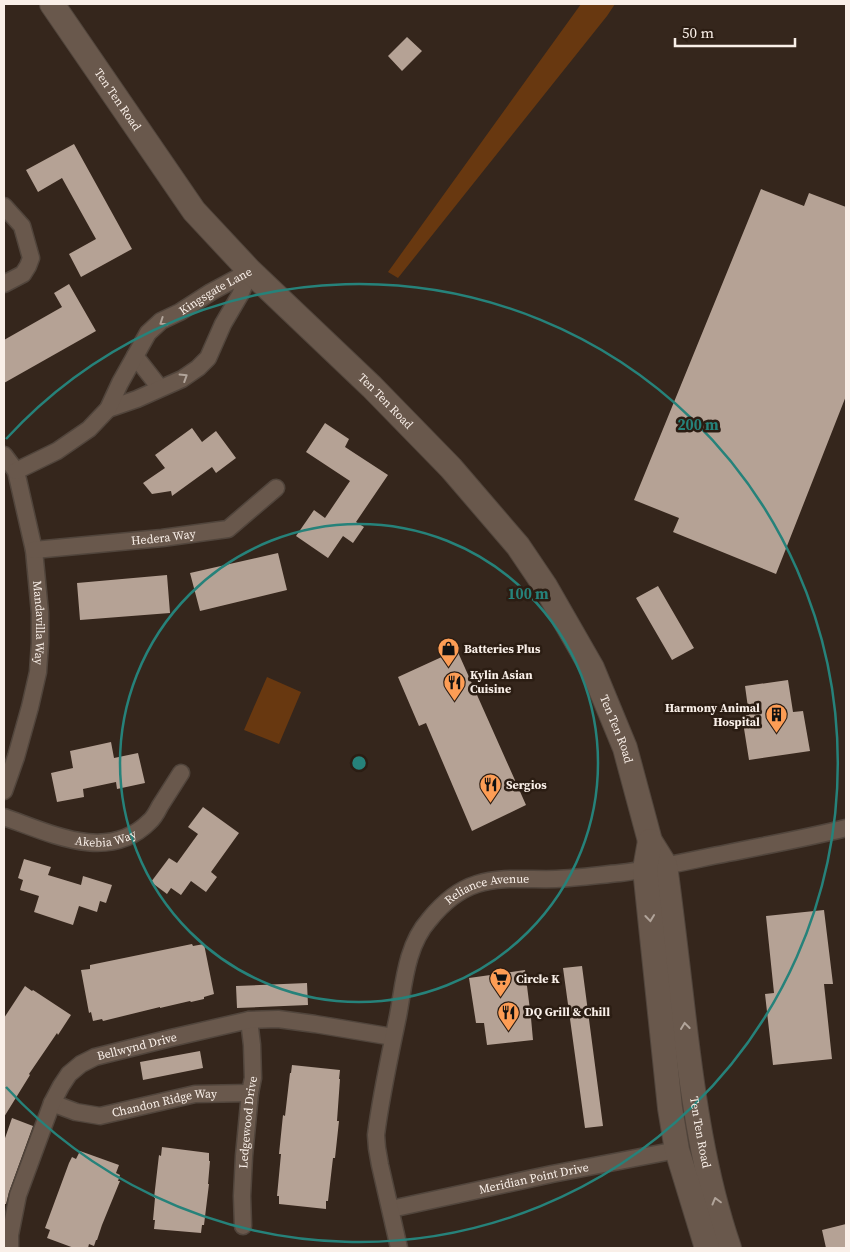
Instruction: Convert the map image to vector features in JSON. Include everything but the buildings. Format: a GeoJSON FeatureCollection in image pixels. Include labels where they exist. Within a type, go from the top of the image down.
{"type":"FeatureCollection","features":[{"type":"Feature","properties":{"kind":"main road","name":"Ten Ten Road"},"geometry":{"type":"LineString","coordinates":[[52,4],[194,211],[250,271],[372,387],[451,468],[490,512],[518,546],[545,586],[592,668],[625,748],[650,841],[708,1173],[729,1248]]}},
{"type":"Feature","properties":{"kind":"main road","name":"Ten Ten Road"},"geometry":{"type":"LineString","coordinates":[[655,867],[670,1108],[677,1150],[707,1248]]}},
{"type":"Feature","properties":{"kind":"street"},"geometry":{"type":"LineString","coordinates":[[4,206],[22,226],[31,258],[23,274],[4,284]]}},
{"type":"Feature","properties":{"kind":"street","name":"Kingsgate Lane"},"geometry":{"type":"LineString","coordinates":[[16,471],[57,451],[89,429],[108,409],[148,333],[161,321],[250,271]]}},
{"type":"Feature","properties":{"kind":"street","name":"Kingsgate Lane"},"geometry":{"type":"LineString","coordinates":[[108,409],[137,400],[182,379],[198,368],[208,358],[250,271]]}},
{"type":"Feature","properties":{"kind":"street"},"geometry":{"type":"LineString","coordinates":[[136,356],[160,388]]}},
{"type":"Feature","properties":{"kind":"street","name":"Mandavilla Way"},"geometry":{"type":"LineString","coordinates":[[4,454],[16,471],[34,550],[40,613],[38,672],[30,707],[4,791]]}},
{"type":"Feature","properties":{"kind":"street","name":"Hedera Way"},"geometry":{"type":"LineString","coordinates":[[34,550],[162,538],[228,529],[276,488]]}},
{"type":"Feature","properties":{"kind":"street","name":"Akebia Way"},"geometry":{"type":"LineString","coordinates":[[4,817],[77,841],[95,844],[113,842],[138,832],[151,821],[180,773]]}},
{"type":"Feature","properties":{"kind":"street","name":"Reliance Avenue"},"geometry":{"type":"LineString","coordinates":[[399,1248],[380,1165],[376,1135],[406,970],[419,934],[428,920],[454,896],[476,884],[498,880],[556,879],[655,867],[846,828]]}},
{"type":"Feature","properties":{"kind":"street","name":"Bellwynd Drive"},"geometry":{"type":"LineString","coordinates":[[10,1248],[10,1235],[18,1195],[52,1103],[68,1074],[81,1064],[95,1057],[249,1020],[278,1019],[393,1037]]}},
{"type":"Feature","properties":{"kind":"street","name":"Ledgewood Drive"},"geometry":{"type":"LineString","coordinates":[[243,1226],[242,1196],[250,1094],[253,1078],[249,1020]]}},
{"type":"Feature","properties":{"kind":"street","name":"Chandon Ridge Way"},"geometry":{"type":"LineString","coordinates":[[52,1103],[76,1112],[100,1116],[195,1094],[250,1094]]}},
{"type":"Feature","properties":{"kind":"street","name":"Meridian Point Drive"},"geometry":{"type":"LineString","coordinates":[[391,1209],[552,1174],[677,1150]]}},
{"type":"Feature","properties":{"kind":"shaded area"},"geometry":{"type":"Polygon","coordinates":[[[581,4],[615,4],[398,278],[388,272],[581,4]]]}},
{"type":"Feature","properties":{"kind":"shaded area"},"geometry":{"type":"Polygon","coordinates":[[[267,677],[301,692],[279,744],[244,730],[267,677]]]}},
{"type":"Feature","properties":{"kind":"place","name":"Batteries Plus"},"geometry":{"type":"Point","coordinates":[448,668]}},
{"type":"Feature","properties":{"kind":"place","name":"Kylin Asian Cuisine"},"geometry":{"type":"Point","coordinates":[454,701]}},
{"type":"Feature","properties":{"kind":"place","name":"Harmony Animal Hospital"},"geometry":{"type":"Point","coordinates":[776,734]}},
{"type":"Feature","properties":{"kind":"place","name":"Sergios"},"geometry":{"type":"Point","coordinates":[490,804]}},
{"type":"Feature","properties":{"kind":"place","name":"Circle K"},"geometry":{"type":"Point","coordinates":[500,998]}},
{"type":"Feature","properties":{"kind":"place","name":"DQ Grill & Chill"},"geometry":{"type":"Point","coordinates":[509,1031]}}]}
